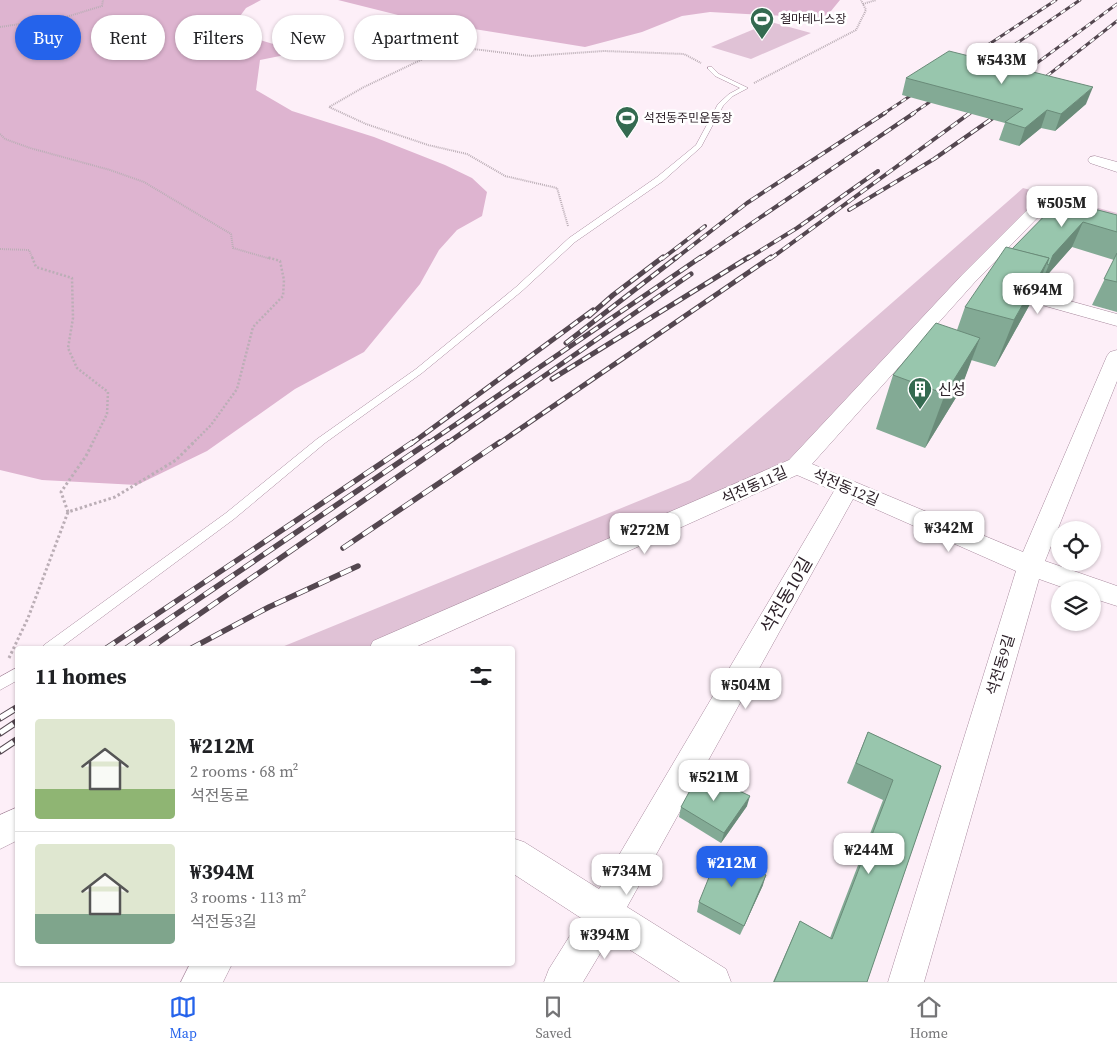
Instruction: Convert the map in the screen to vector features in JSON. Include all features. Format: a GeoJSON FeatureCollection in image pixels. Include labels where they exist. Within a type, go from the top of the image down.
{"type":"FeatureCollection","features":[{"type":"Feature","properties":{"kind":"street"},"geometry":{"type":"LineString","coordinates":[[1094,160],[1117,166]]}},
{"type":"Feature","properties":{"kind":"street","name":"석전동11길"},"geometry":{"type":"LineString","coordinates":[[391,646],[797,466],[968,279],[1042,204],[1117,227]]}},
{"type":"Feature","properties":{"kind":"street"},"geometry":{"type":"LineString","coordinates":[[968,279],[1117,320]]}},
{"type":"Feature","properties":{"kind":"street","name":"석전동9길"},"geometry":{"type":"LineString","coordinates":[[906,982],[1030,566],[1117,356]]}},
{"type":"Feature","properties":{"kind":"street","name":"석전동12길"},"geometry":{"type":"LineString","coordinates":[[797,466],[1030,566],[1117,596]]}},
{"type":"Feature","properties":{"kind":"street","name":"석전동10길"},"geometry":{"type":"LineString","coordinates":[[562,982],[605,912],[848,487]]}},
{"type":"Feature","properties":{"kind":"street"},"geometry":{"type":"LineString","coordinates":[[0,833],[15,824]]}},
{"type":"Feature","properties":{"kind":"street"},"geometry":{"type":"LineString","coordinates":[[515,856],[714,982]]}},
{"type":"Feature","properties":{"kind":"street"},"geometry":{"type":"LineString","coordinates":[[199,982],[212,966]]}},
{"type":"Feature","properties":{"kind":"lane"},"geometry":{"type":"LineString","coordinates":[[710,68],[717,75],[745,88]]}},
{"type":"Feature","properties":{"kind":"lane"},"geometry":{"type":"LineString","coordinates":[[54,646],[230,516],[320,441],[419,371],[519,289],[572,240],[660,179],[699,146],[720,105],[731,94],[745,88]]}},
{"type":"Feature","properties":{"kind":"lane"},"geometry":{"type":"LineString","coordinates":[[0,684],[15,674]]}},
{"type":"Feature","properties":{"kind":"path"},"geometry":{"type":"LineString","coordinates":[[0,28],[66,17],[102,6],[103,0]]}},
{"type":"Feature","properties":{"kind":"path"},"geometry":{"type":"LineString","coordinates":[[745,88],[856,30],[866,10],[861,0]]}},
{"type":"Feature","properties":{"kind":"path"},"geometry":{"type":"LineString","coordinates":[[863,4],[876,0]]}},
{"type":"Feature","properties":{"kind":"path"},"geometry":{"type":"LineString","coordinates":[[572,240],[556,188],[505,176],[467,154],[428,146],[366,124],[329,107],[425,58],[473,49],[531,56],[604,51],[684,54],[710,68]]}},
{"type":"Feature","properties":{"kind":"path"},"geometry":{"type":"LineString","coordinates":[[1,136],[30,148],[110,170],[144,182],[231,234],[233,248],[280,261],[284,280],[283,296],[253,327],[237,389],[211,425],[176,460],[115,497],[68,512]]}},
{"type":"Feature","properties":{"kind":"path"},"geometry":{"type":"LineString","coordinates":[[0,249],[28,250],[36,267],[72,278],[73,318],[68,348],[77,368],[108,392],[108,414],[86,456],[61,492],[68,512],[28,618],[5,665]]}},
{"type":"Feature","properties":{"kind":"shaded area"},"geometry":{"type":"Polygon","coordinates":[[[0,0],[261,0],[246,8],[241,15],[175,15],[175,60],[260,60],[256,90],[292,111],[374,137],[445,165],[472,178],[487,192],[482,216],[457,230],[439,250],[420,284],[364,352],[295,389],[207,451],[137,485],[42,480],[0,470],[0,0]]]}},
{"type":"Feature","properties":{"kind":"shaded area"},"geometry":{"type":"Polygon","coordinates":[[[338,0],[840,0],[822,18],[710,12],[682,16],[642,32],[585,47],[477,30],[477,15],[398,15],[338,0]]]}},
{"type":"Feature","properties":{"kind":"shaded area","name":"철마테니스장"},"geometry":{"type":"Polygon","coordinates":[[[771,22],[811,33],[751,59],[711,47],[771,22]]]}},
{"type":"Feature","properties":{"kind":"shaded area"},"geometry":{"type":"Polygon","coordinates":[[[262,41],[272,44],[272,58],[262,60],[262,41]]]}},
{"type":"Feature","properties":{"kind":"shaded area"},"geometry":{"type":"Polygon","coordinates":[[[1023,188],[1117,213],[1037,205],[773,476],[380,646],[284,646],[690,480],[1023,188]]]}},
{"type":"Feature","properties":{"kind":"building"},"geometry":{"type":"Polygon","coordinates":[[[949,51],[1093,87],[1061,114],[1047,110],[1025,128],[1005,122],[1023,109],[906,78],[949,51]]]}},
{"type":"Feature","properties":{"kind":"building"},"geometry":{"type":"Polygon","coordinates":[[[1060,200],[1117,215],[1117,232],[1083,222],[1053,255],[1049,265],[1047,264],[1049,258],[1012,249],[1060,200]]]}},
{"type":"Feature","properties":{"kind":"building"},"geometry":{"type":"Polygon","coordinates":[[[1006,247],[1049,258],[1014,320],[965,307],[1006,247]]]}},
{"type":"Feature","properties":{"kind":"building"},"geometry":{"type":"Polygon","coordinates":[[[1117,253],[1117,282],[1104,279],[1117,253]]]}},
{"type":"Feature","properties":{"kind":"building"},"geometry":{"type":"Polygon","coordinates":[[[936,323],[980,338],[945,394],[893,375],[936,323]]]}},
{"type":"Feature","properties":{"kind":"building"},"geometry":{"type":"Polygon","coordinates":[[[868,732],[941,766],[867,982],[774,982],[800,921],[832,939],[893,780],[856,763],[868,732]]]}},
{"type":"Feature","properties":{"kind":"building"},"geometry":{"type":"Polygon","coordinates":[[[700,772],[750,796],[724,833],[681,807],[700,772]]]}},
{"type":"Feature","properties":{"kind":"building"},"geometry":{"type":"Polygon","coordinates":[[[720,850],[766,875],[744,926],[699,902],[720,850]]]}},
{"type":"Feature","properties":{"kind":"railway"},"geometry":{"type":"LineString","coordinates":[[959,64],[1056,0]]}},
{"type":"Feature","properties":{"kind":"railway"},"geometry":{"type":"LineString","coordinates":[[979,69],[1080,0]]}},
{"type":"Feature","properties":{"kind":"railway"},"geometry":{"type":"LineString","coordinates":[[1015,79],[1117,4]]}},
{"type":"Feature","properties":{"kind":"railway"},"geometry":{"type":"LineString","coordinates":[[1038,83],[1117,21]]}},
{"type":"Feature","properties":{"kind":"railway"},"geometry":{"type":"LineString","coordinates":[[883,114],[919,90]]}},
{"type":"Feature","properties":{"kind":"railway"},"geometry":{"type":"LineString","coordinates":[[912,114],[940,95]]}},
{"type":"Feature","properties":{"kind":"railway"},"geometry":{"type":"LineString","coordinates":[[968,114],[979,106]]}},
{"type":"Feature","properties":{"kind":"railway"},"geometry":{"type":"LineString","coordinates":[[998,114],[1002,111]]}},
{"type":"Feature","properties":{"kind":"railway"},"geometry":{"type":"LineString","coordinates":[[675,259],[747,203],[885,113]]}},
{"type":"Feature","properties":{"kind":"railway"},"geometry":{"type":"LineString","coordinates":[[699,259],[914,113]]}},
{"type":"Feature","properties":{"kind":"railway"},"geometry":{"type":"LineString","coordinates":[[770,259],[970,113]]}},
{"type":"Feature","properties":{"kind":"railway"},"geometry":{"type":"LineString","coordinates":[[849,210],[934,159],[1000,113]]}},
{"type":"Feature","properties":{"kind":"railway"},"geometry":{"type":"LineString","coordinates":[[747,259],[797,228],[878,171]]}},
{"type":"Feature","properties":{"kind":"railway"},"geometry":{"type":"LineString","coordinates":[[662,259],[705,226]]}},
{"type":"Feature","properties":{"kind":"railway"},"geometry":{"type":"LineString","coordinates":[[589,316],[663,257]]}},
{"type":"Feature","properties":{"kind":"railway"},"geometry":{"type":"LineString","coordinates":[[566,343],[677,257]]}},
{"type":"Feature","properties":{"kind":"railway"},"geometry":{"type":"LineString","coordinates":[[427,444],[701,257]]}},
{"type":"Feature","properties":{"kind":"railway"},"geometry":{"type":"LineString","coordinates":[[552,379],[749,257]]}},
{"type":"Feature","properties":{"kind":"railway"},"geometry":{"type":"LineString","coordinates":[[498,444],[771,257]]}},
{"type":"Feature","properties":{"kind":"railway"},"geometry":{"type":"LineString","coordinates":[[446,444],[691,274]]}},
{"type":"Feature","properties":{"kind":"railway"},"geometry":{"type":"LineString","coordinates":[[411,444],[593,310]]}},
{"type":"Feature","properties":{"kind":"railway"},"geometry":{"type":"LineString","coordinates":[[109,646],[413,442]]}},
{"type":"Feature","properties":{"kind":"railway"},"geometry":{"type":"LineString","coordinates":[[129,646],[429,442]]}},
{"type":"Feature","properties":{"kind":"railway"},"geometry":{"type":"LineString","coordinates":[[153,646],[448,442]]}},
{"type":"Feature","properties":{"kind":"railway"},"geometry":{"type":"LineString","coordinates":[[343,548],[500,442]]}},
{"type":"Feature","properties":{"kind":"railway"},"geometry":{"type":"LineString","coordinates":[[196,646],[269,607],[358,566]]}},
{"type":"Feature","properties":{"kind":"railway"},"geometry":{"type":"LineString","coordinates":[[0,718],[15,709]]}},
{"type":"Feature","properties":{"kind":"railway"},"geometry":{"type":"LineString","coordinates":[[0,733],[15,723]]}},
{"type":"Feature","properties":{"kind":"railway"},"geometry":{"type":"LineString","coordinates":[[0,751],[15,741]]}},
{"type":"Feature","properties":{"kind":"place","name":"철마테니스장"},"geometry":{"type":"Point","coordinates":[762,40]}},
{"type":"Feature","properties":{"kind":"place","name":"석전동주민운동장"},"geometry":{"type":"Point","coordinates":[627,139]}},
{"type":"Feature","properties":{"kind":"place","name":"신성"},"geometry":{"type":"Point","coordinates":[920,410]}}]}
